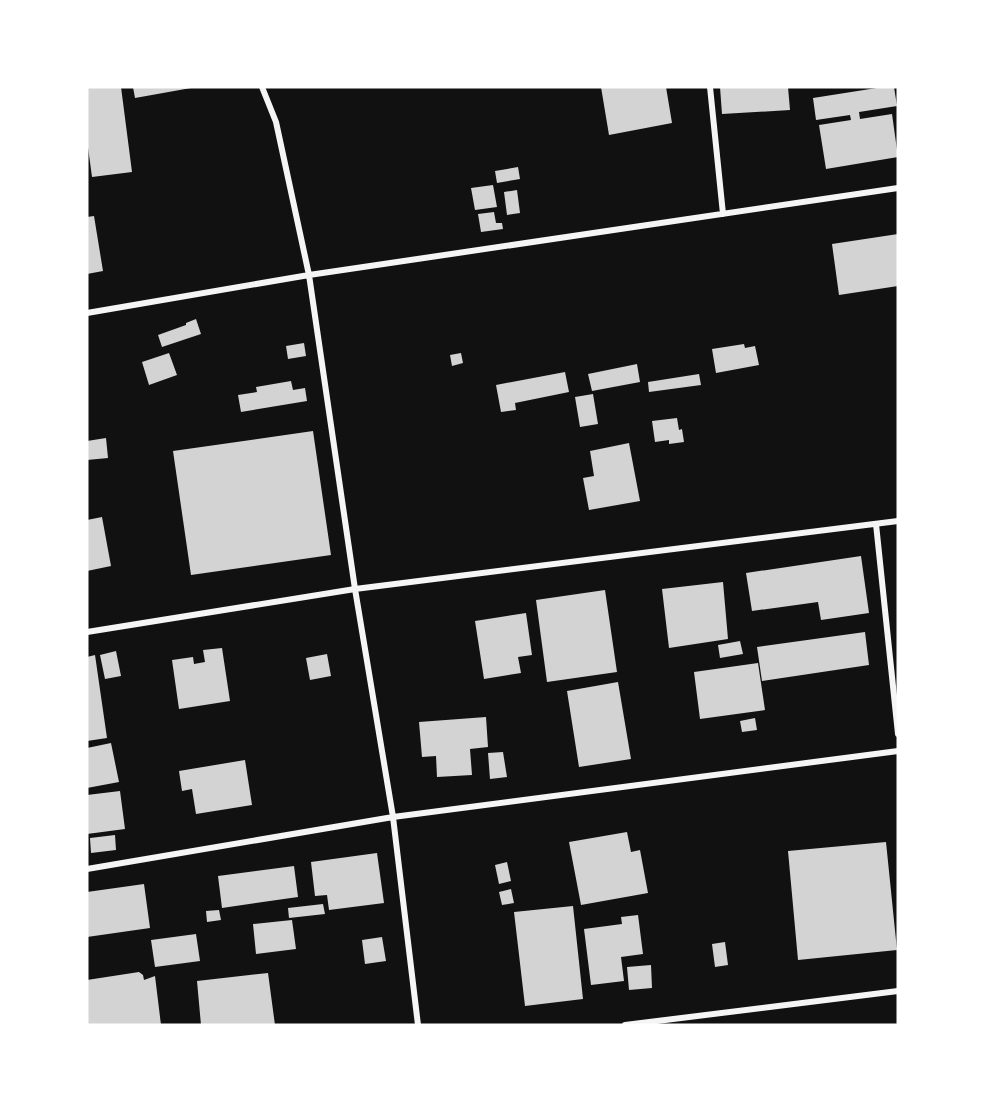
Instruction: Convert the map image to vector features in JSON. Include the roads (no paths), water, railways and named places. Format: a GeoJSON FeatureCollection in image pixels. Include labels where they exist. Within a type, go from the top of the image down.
{"type":"FeatureCollection","features":[{"type":"Feature","properties":{"kind":"street"},"geometry":{"type":"LineString","coordinates":[[262,87],[276,122],[309,275],[355,589],[393,817],[418,1025]]}},
{"type":"Feature","properties":{"kind":"street"},"geometry":{"type":"LineString","coordinates":[[710,87],[723,214]]}},
{"type":"Feature","properties":{"kind":"street"},"geometry":{"type":"LineString","coordinates":[[87,313],[309,275],[898,188]]}},
{"type":"Feature","properties":{"kind":"street"},"geometry":{"type":"LineString","coordinates":[[87,632],[355,589],[898,521]]}},
{"type":"Feature","properties":{"kind":"street"},"geometry":{"type":"LineString","coordinates":[[876,524],[898,734]]}},
{"type":"Feature","properties":{"kind":"street"},"geometry":{"type":"LineString","coordinates":[[87,869],[393,817],[898,751]]}},
{"type":"Feature","properties":{"kind":"street"},"geometry":{"type":"LineString","coordinates":[[625,1025],[898,991]]}}]}
